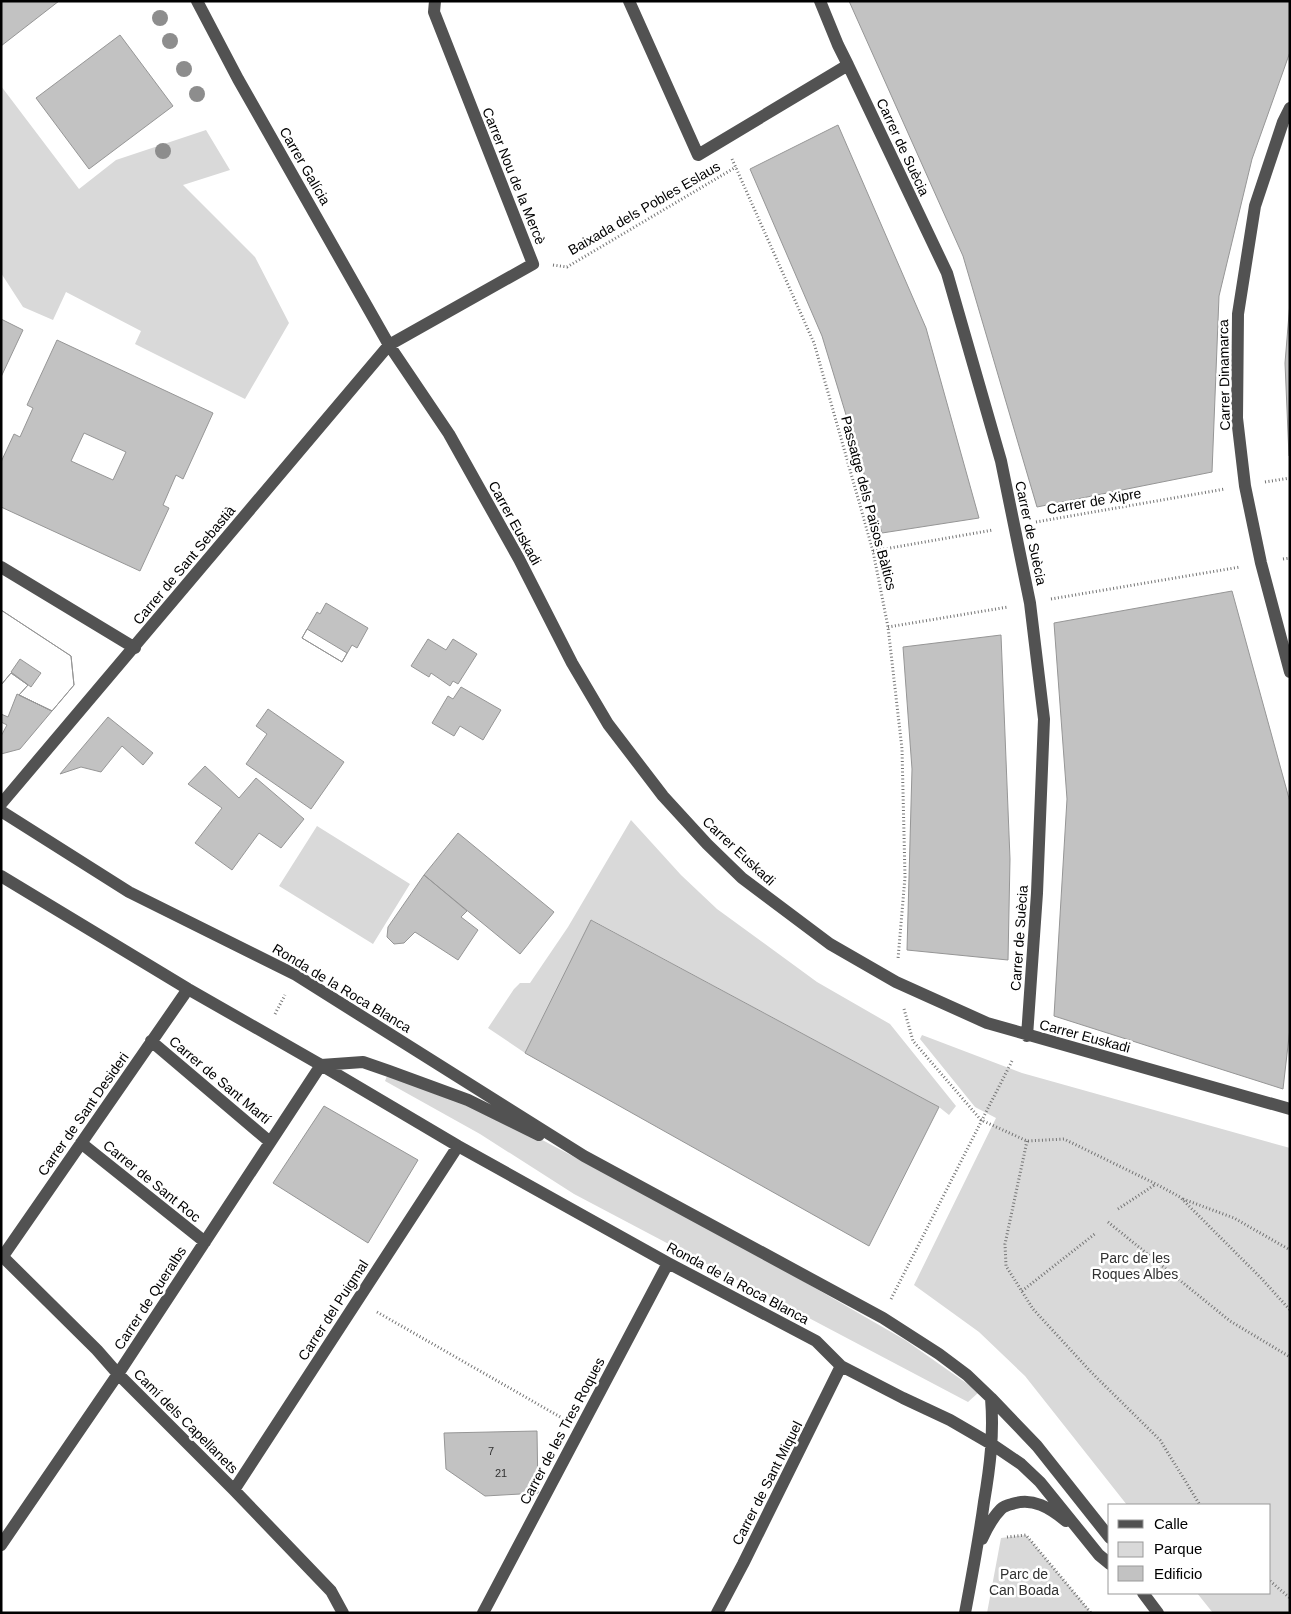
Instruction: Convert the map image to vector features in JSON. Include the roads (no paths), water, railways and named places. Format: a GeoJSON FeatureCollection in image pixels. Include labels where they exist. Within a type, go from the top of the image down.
{"type":"FeatureCollection","features":[{"type":"Feature","properties":{"kind":"street","name":"Carrer Galícia"},"geometry":{"type":"LineString","coordinates":[[198,1],[238,79],[389,345]]}},
{"type":"Feature","properties":{"kind":"street","name":"Carrer Nou de la Mercè"},"geometry":{"type":"LineString","coordinates":[[389,345],[533,264],[434,12],[436,1]]}},
{"type":"Feature","properties":{"kind":"street"},"geometry":{"type":"LineString","coordinates":[[629,1],[698,155],[848,65],[820,1]]}},
{"type":"Feature","properties":{"kind":"street","name":"Carrer de Suècia"},"geometry":{"type":"LineString","coordinates":[[848,65],[947,273],[1001,460],[1030,603],[1044,719],[1037,893],[1027,1036]]}},
{"type":"Feature","properties":{"kind":"street","name":"Carrer Dinamarca"},"geometry":{"type":"LineString","coordinates":[[1290,108],[1283,122],[1256,206],[1238,314],[1237,418],[1246,486],[1260,563],[1290,672]]}},
{"type":"Feature","properties":{"kind":"street","name":"Carrer de Sant Sebastià"},"geometry":{"type":"LineString","coordinates":[[1,804],[135,648],[389,345]]}},
{"type":"Feature","properties":{"kind":"street","name":"Carrer Euskadi"},"geometry":{"type":"LineString","coordinates":[[389,345],[449,434],[519,558],[572,663],[604,716],[663,796],[742,878],[830,944],[896,982],[987,1023],[1027,1036],[1290,1109]]}},
{"type":"Feature","properties":{"kind":"street"},"geometry":{"type":"LineString","coordinates":[[1,567],[135,648]]}},
{"type":"Feature","properties":{"kind":"street","name":"Ronda de la Roca Blanca"},"geometry":{"type":"LineString","coordinates":[[1,811],[130,892],[296,975],[584,1156],[883,1318],[939,1354],[991,1398],[1036,1446],[1108,1536]]}},
{"type":"Feature","properties":{"kind":"street","name":"Ronda de la Roca Blanca"},"geometry":{"type":"LineString","coordinates":[[1,876],[188,989],[458,1146],[668,1263],[816,1341],[841,1366],[950,1420],[993,1445],[1022,1464],[1040,1482],[1080,1532],[1108,1562]]}},
{"type":"Feature","properties":{"kind":"street","name":"Carrer de Sant Desideri"},"geometry":{"type":"LineString","coordinates":[[2,1256],[188,989]]}},
{"type":"Feature","properties":{"kind":"street","name":"Carrer de Sant Martí"},"geometry":{"type":"LineString","coordinates":[[151,1041],[270,1142]]}},
{"type":"Feature","properties":{"kind":"street","name":"Ronda de la Roca Blanca"},"geometry":{"type":"LineString","coordinates":[[321,1065],[363,1062],[468,1100],[503,1119],[584,1156]]}},
{"type":"Feature","properties":{"kind":"street","name":"Carrer de Queralbs"},"geometry":{"type":"LineString","coordinates":[[1,1545],[118,1374],[321,1065]]}},
{"type":"Feature","properties":{"kind":"street","name":"Carrer de Sant Roc"},"geometry":{"type":"LineString","coordinates":[[81,1143],[205,1242]]}},
{"type":"Feature","properties":{"kind":"street","name":"Carrer del Puigmal"},"geometry":{"type":"LineString","coordinates":[[234,1490],[458,1146]]}},
{"type":"Feature","properties":{"kind":"street","name":"Camí dels Capellanets"},"geometry":{"type":"LineString","coordinates":[[2,1256],[234,1490],[331,1592],[343,1613]]}},
{"type":"Feature","properties":{"kind":"street","name":"Carrer de les Tres Roques"},"geometry":{"type":"LineString","coordinates":[[483,1613],[668,1263]]}},
{"type":"Feature","properties":{"kind":"street","name":"Carrer de Sant Miquel"},"geometry":{"type":"LineString","coordinates":[[717,1613],[841,1366]]}},
{"type":"Feature","properties":{"kind":"street"},"geometry":{"type":"LineString","coordinates":[[965,1613],[993,1445],[991,1398]]}},
{"type":"Feature","properties":{"kind":"street"},"geometry":{"type":"LineString","coordinates":[[977,1549],[987,1528],[1002,1507],[1019,1502],[1035,1503],[1051,1509],[1080,1532]]}},
{"type":"Feature","properties":{"kind":"street"},"geometry":{"type":"LineString","coordinates":[[1144,1594],[1158,1613]]}},
{"type":"Feature","properties":{"kind":"park label","name":"Parc de les Roques Albes"},"geometry":{"type":"Point","coordinates":[1135,1266]}},
{"type":"Feature","properties":{"kind":"park label","name":"Parc de Can Boada"},"geometry":{"type":"Point","coordinates":[1024,1582]}}]}
